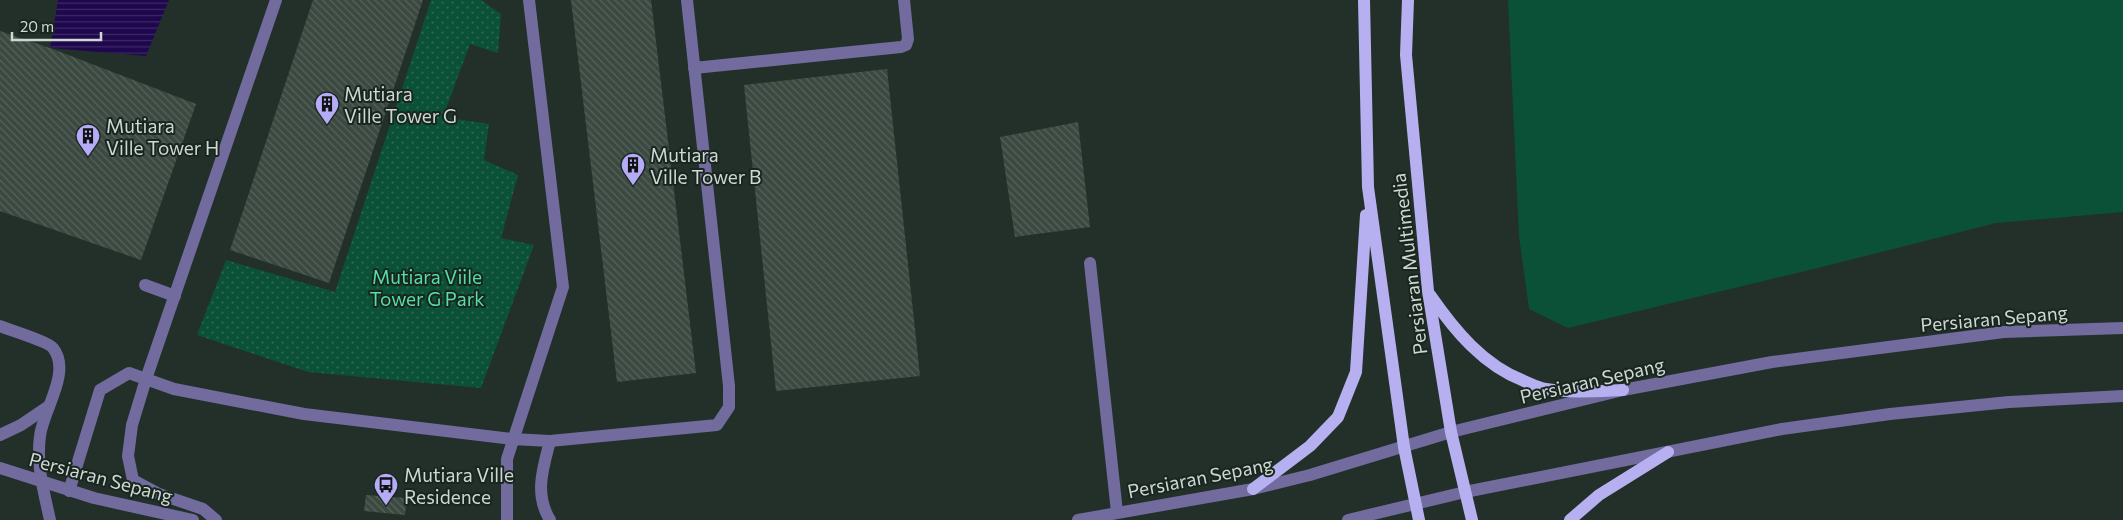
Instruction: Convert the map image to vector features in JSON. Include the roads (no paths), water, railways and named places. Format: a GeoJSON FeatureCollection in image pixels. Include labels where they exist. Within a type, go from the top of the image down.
{"type":"FeatureCollection","features":[{"type":"Feature","properties":{"kind":"main road","name":"Persiaran Multimedia"},"geometry":{"type":"LineString","coordinates":[[1408,0],[1406,55],[1428,291],[1451,432],[1472,520]]}},
{"type":"Feature","properties":{"kind":"main road","name":"Persiaran Multimedia"},"geometry":{"type":"LineString","coordinates":[[1364,3],[1368,187],[1404,447],[1419,520]]}},
{"type":"Feature","properties":{"kind":"main road"},"geometry":{"type":"LineString","coordinates":[[1253,488],[1310,446],[1338,417],[1356,372],[1368,187]]}},
{"type":"Feature","properties":{"kind":"main road"},"geometry":{"type":"LineString","coordinates":[[1428,291],[1450,324],[1477,352],[1509,375],[1544,389],[1584,392],[1622,390]]}},
{"type":"Feature","properties":{"kind":"main road"},"geometry":{"type":"LineString","coordinates":[[1570,520],[1599,496],[1668,452]]}},
{"type":"Feature","properties":{"kind":"street"},"geometry":{"type":"LineString","coordinates":[[216,520],[203,509],[159,494],[134,480],[128,456],[132,425],[146,379],[276,0]]}},
{"type":"Feature","properties":{"kind":"street"},"geometry":{"type":"LineString","coordinates":[[507,520],[507,459],[563,287],[529,0]]}},
{"type":"Feature","properties":{"kind":"street"},"geometry":{"type":"LineString","coordinates":[[69,490],[100,390],[113,381],[129,374],[174,389],[304,414],[512,439],[550,441],[717,425],[729,407],[728,386],[687,0]]}},
{"type":"Feature","properties":{"kind":"street"},"geometry":{"type":"LineString","coordinates":[[694,68],[901,47],[906,45],[908,39],[904,0]]}},
{"type":"Feature","properties":{"kind":"street"},"geometry":{"type":"LineString","coordinates":[[1090,262],[1117,512]]}},
{"type":"Feature","properties":{"kind":"street"},"geometry":{"type":"LineString","coordinates":[[145,285],[175,296]]}},
{"type":"Feature","properties":{"kind":"street"},"geometry":{"type":"LineString","coordinates":[[0,326],[52,346],[60,361],[59,375],[40,434],[38,458],[50,520]]}},
{"type":"Feature","properties":{"kind":"street","name":"Persiaran Sepang"},"geometry":{"type":"LineString","coordinates":[[1078,520],[1253,488],[1310,475],[1451,432],[1622,390],[1772,362],[2004,332],[2123,328]]}},
{"type":"Feature","properties":{"kind":"street"},"geometry":{"type":"LineString","coordinates":[[1348,520],[1465,492],[1782,429],[1890,414],[2009,402],[2123,396]]}},
{"type":"Feature","properties":{"kind":"street"},"geometry":{"type":"LineString","coordinates":[[0,435],[21,425],[49,406]]}},
{"type":"Feature","properties":{"kind":"street"},"geometry":{"type":"LineString","coordinates":[[550,441],[540,480],[543,509],[550,520]]}},
{"type":"Feature","properties":{"kind":"street","name":"Persiaran Sepang"},"geometry":{"type":"LineString","coordinates":[[0,468],[94,498],[193,520]]}},
{"type":"Feature","properties":{"kind":"place","name":"Mutiara Ville Tower G"},"geometry":{"type":"Point","coordinates":[327,125]}},
{"type":"Feature","properties":{"kind":"place","name":"Mutiara Ville Tower H"},"geometry":{"type":"Point","coordinates":[88,157]}},
{"type":"Feature","properties":{"kind":"place","name":"Mutiara Ville Tower B"},"geometry":{"type":"Point","coordinates":[633,186]}},
{"type":"Feature","properties":{"kind":"place","name":"Mutiara Ville Residence"},"geometry":{"type":"Point","coordinates":[386,506]}},
{"type":"Feature","properties":{"kind":"park label","name":"Mutiara Viile Tower G Park"},"geometry":{"type":"Point","coordinates":[427,287]}}]}
